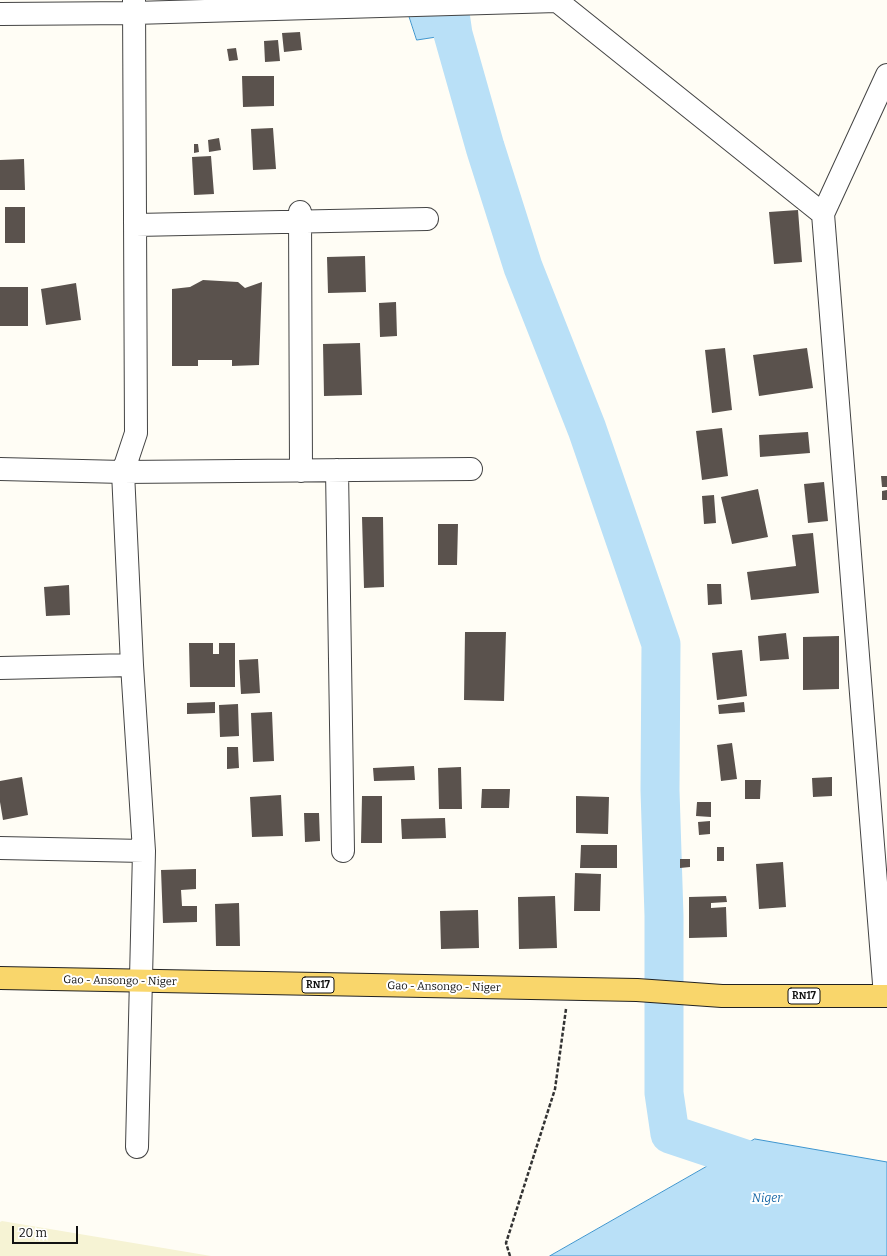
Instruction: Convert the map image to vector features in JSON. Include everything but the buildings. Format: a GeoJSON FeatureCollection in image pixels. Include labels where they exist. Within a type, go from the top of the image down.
{"type":"FeatureCollection","features":[{"type":"Feature","properties":{"kind":"main road","name":"Gao - Ansongo - Niger"},"geometry":{"type":"LineString","coordinates":[[0,978],[141,982],[637,990],[722,996],[886,996]]}},
{"type":"Feature","properties":{"kind":"street"},"geometry":{"type":"LineString","coordinates":[[0,14],[134,7],[561,1],[823,214]]}},
{"type":"Feature","properties":{"kind":"street"},"geometry":{"type":"LineString","coordinates":[[134,7],[136,433],[123,472],[132,665],[144,851],[138,1147]]}},
{"type":"Feature","properties":{"kind":"street"},"geometry":{"type":"LineString","coordinates":[[886,996],[823,214],[887,76]]}},
{"type":"Feature","properties":{"kind":"street"},"geometry":{"type":"LineString","coordinates":[[136,225],[300,217],[427,219]]}},
{"type":"Feature","properties":{"kind":"street"},"geometry":{"type":"LineString","coordinates":[[300,217],[301,471]]}},
{"type":"Feature","properties":{"kind":"street"},"geometry":{"type":"LineString","coordinates":[[0,469],[123,472],[471,469]]}},
{"type":"Feature","properties":{"kind":"street"},"geometry":{"type":"LineString","coordinates":[[337,470],[343,851]]}},
{"type":"Feature","properties":{"kind":"street"},"geometry":{"type":"LineString","coordinates":[[0,668],[132,665]]}},
{"type":"Feature","properties":{"kind":"street"},"geometry":{"type":"LineString","coordinates":[[0,848],[144,851]]}},
{"type":"Feature","properties":{"kind":"path"},"geometry":{"type":"LineString","coordinates":[[510,1256],[506,1243],[555,1089],[569,989]]}},
{"type":"Feature","properties":{"kind":"shaded area"},"geometry":{"type":"Polygon","coordinates":[[[2,1221],[211,1256],[0,1256],[0,1222],[2,1221]]]}},
{"type":"Feature","properties":{"kind":"water"},"geometry":{"type":"Polygon","coordinates":[[[404,0],[463,0],[469,32],[417,40],[404,0]]]}},
{"type":"Feature","properties":{"kind":"water","name":"Niger"},"geometry":{"type":"Polygon","coordinates":[[[755,1139],[887,1162],[887,1256],[550,1256],[755,1139]]]}},
{"type":"Feature","properties":{"kind":"waterway"},"geometry":{"type":"LineString","coordinates":[[448,0],[453,34],[485,147],[523,267],[587,429],[661,644],[660,790],[664,916],[664,1093],[670,1134],[781,1171]]}}]}
